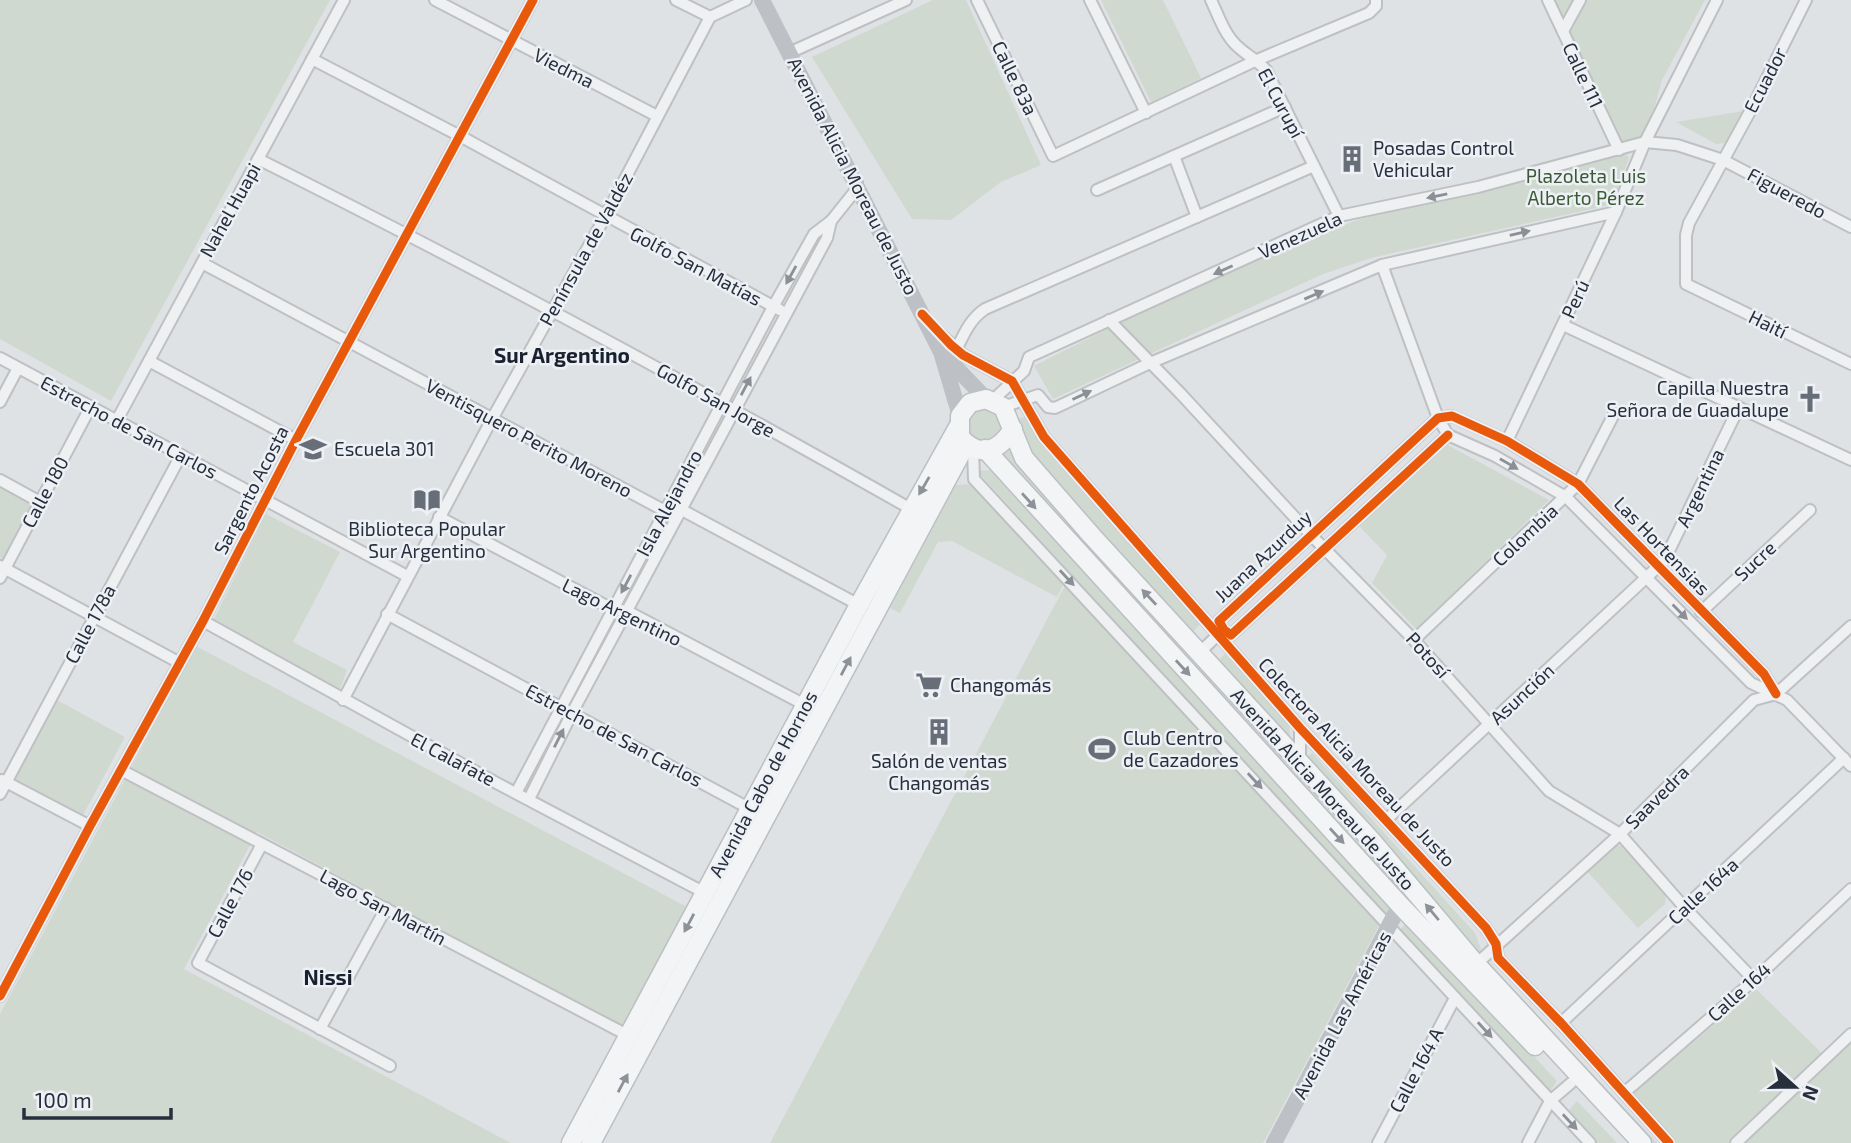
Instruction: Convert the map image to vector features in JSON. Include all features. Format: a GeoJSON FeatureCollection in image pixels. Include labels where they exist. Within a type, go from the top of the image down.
{"type":"FeatureCollection","features":[{"type":"Feature","properties":{"kind":"main road","name":"Avenida Alicia Moreau de Justo"},"geometry":{"type":"LineString","coordinates":[[762,0],[791,52],[922,314],[949,351],[994,402],[1013,429],[1024,458],[1410,886],[1471,969],[1626,1143]]}},
{"type":"Feature","properties":{"kind":"main road","name":"Avenida Alicia Moreau de Justo"},"geometry":{"type":"LineString","coordinates":[[949,351],[960,437],[975,447],[1400,905],[1471,969],[1642,1143]]}},
{"type":"Feature","properties":{"kind":"main road"},"geometry":{"type":"LineString","coordinates":[[959,421],[970,403],[994,402]]}},
{"type":"Feature","properties":{"kind":"main road","name":"Avenida Cabo de Hornos"},"geometry":{"type":"LineString","coordinates":[[591,1143],[705,893],[758,813],[805,705],[959,421]]}},
{"type":"Feature","properties":{"kind":"main road"},"geometry":{"type":"LineString","coordinates":[[975,447],[997,448],[1013,429]]}},
{"type":"Feature","properties":{"kind":"main road","name":"Avenida Cabo de Hornos"},"geometry":{"type":"LineString","coordinates":[[571,1143],[636,1040],[758,813],[975,447]]}},
{"type":"Feature","properties":{"kind":"main road","name":"Avenida Las Américas"},"geometry":{"type":"LineString","coordinates":[[1274,1143],[1410,886]]}},
{"type":"Feature","properties":{"kind":"street","name":"Nahel Huapi"},"geometry":{"type":"LineString","coordinates":[[117,420],[344,0]]}},
{"type":"Feature","properties":{"kind":"street","name":"Viedma"},"geometry":{"type":"LineString","coordinates":[[435,0],[657,116]]}},
{"type":"Feature","properties":{"kind":"street","name":"Sargento Acosta"},"geometry":{"type":"LineString","coordinates":[[0,996],[4,979],[203,621],[296,440],[533,0]]}},
{"type":"Feature","properties":{"kind":"street"},"geometry":{"type":"LineString","coordinates":[[676,0],[710,17],[746,0]]}},
{"type":"Feature","properties":{"kind":"street"},"geometry":{"type":"LineString","coordinates":[[791,52],[906,0]]}},
{"type":"Feature","properties":{"kind":"street","name":"Calle 83a"},"geometry":{"type":"LineString","coordinates":[[977,0],[1053,156],[1146,113]]}},
{"type":"Feature","properties":{"kind":"street"},"geometry":{"type":"LineString","coordinates":[[1090,0],[1146,113],[1257,60],[1369,13],[1377,6],[1376,0]]}},
{"type":"Feature","properties":{"kind":"street","name":"El Curupí"},"geometry":{"type":"LineString","coordinates":[[1211,0],[1237,47],[1257,60],[1266,70],[1339,216]]}},
{"type":"Feature","properties":{"kind":"street","name":"Calle 111"},"geometry":{"type":"LineString","coordinates":[[1548,0],[1619,150]]}},
{"type":"Feature","properties":{"kind":"street"},"geometry":{"type":"LineString","coordinates":[[1563,31],[1580,0]]}},
{"type":"Feature","properties":{"kind":"street","name":"Perú"},"geometry":{"type":"LineString","coordinates":[[1507,441],[1616,212],[1645,142],[1717,0]]}},
{"type":"Feature","properties":{"kind":"street","name":"Ecuador"},"geometry":{"type":"LineString","coordinates":[[1686,284],[1686,235],[1689,223],[1753,106],[1806,0]]}},
{"type":"Feature","properties":{"kind":"street","name":"Península de Valdéz"},"geometry":{"type":"LineString","coordinates":[[343,699],[492,419],[605,217],[710,17]]}},
{"type":"Feature","properties":{"kind":"street","name":"Golfo San Matías"},"geometry":{"type":"LineString","coordinates":[[312,59],[460,136],[785,313]]}},
{"type":"Feature","properties":{"kind":"street"},"geometry":{"type":"LineString","coordinates":[[1097,190],[1284,107]]}},
{"type":"Feature","properties":{"kind":"street","name":"Venezuela"},"geometry":{"type":"LineString","coordinates":[[994,402],[1024,371],[1029,357],[1339,216],[1478,187],[1645,142],[1677,145],[1723,160]]}},
{"type":"Feature","properties":{"kind":"street"},"geometry":{"type":"LineString","coordinates":[[1174,156],[1197,217]]}},
{"type":"Feature","properties":{"kind":"street","name":"Golfo San Jorge"},"geometry":{"type":"LineString","coordinates":[[258,159],[553,311],[722,402],[911,509]]}},
{"type":"Feature","properties":{"kind":"street","name":"Figueredo"},"geometry":{"type":"LineString","coordinates":[[1723,160],[1851,227]]}},
{"type":"Feature","properties":{"kind":"street"},"geometry":{"type":"LineString","coordinates":[[1012,381],[949,351],[977,314],[1314,166]]}},
{"type":"Feature","properties":{"kind":"street","name":"Isla Alejandro"},"geometry":{"type":"LineString","coordinates":[[516,793],[773,307],[814,234],[831,221],[855,191],[857,182]]}},
{"type":"Feature","properties":{"kind":"street"},"geometry":{"type":"LineString","coordinates":[[994,402],[1038,395],[1048,407],[1055,408],[1150,363],[1382,265],[1616,212]]}},
{"type":"Feature","properties":{"kind":"street","name":"Isla Alejandro"},"geometry":{"type":"LineString","coordinates":[[528,799],[827,238],[831,221]]}},
{"type":"Feature","properties":{"kind":"street","name":"Ventisquero Perito Moreno"},"geometry":{"type":"LineString","coordinates":[[202,263],[665,511]]}},
{"type":"Feature","properties":{"kind":"street"},"geometry":{"type":"LineString","coordinates":[[1382,265],[1438,418],[1448,435]]}},
{"type":"Feature","properties":{"kind":"street","name":"Haití"},"geometry":{"type":"LineString","coordinates":[[1686,284],[1851,364]]}},
{"type":"Feature","properties":{"kind":"street","name":"Potosí"},"geometry":{"type":"LineString","coordinates":[[1109,320],[1311,535],[1414,640],[1549,791],[1620,834],[1685,908],[1754,980]]}},
{"type":"Feature","properties":{"kind":"street"},"geometry":{"type":"LineString","coordinates":[[1563,325],[1851,460]]}},
{"type":"Feature","properties":{"kind":"street","name":"Estrecho de San Carlos"},"geometry":{"type":"LineString","coordinates":[[0,358],[407,576]]}},
{"type":"Feature","properties":{"kind":"street"},"geometry":{"type":"LineString","coordinates":[[149,361],[296,440]]}},
{"type":"Feature","properties":{"kind":"street"},"geometry":{"type":"LineString","coordinates":[[0,402],[18,368]]}},
{"type":"Feature","properties":{"kind":"street","name":"Colectora Alicia Moreau de Justo"},"geometry":{"type":"LineString","coordinates":[[1012,381],[1044,437],[1220,633],[1300,728],[1486,928],[1496,944],[1498,958],[1561,1023],[1669,1143]]}},
{"type":"Feature","properties":{"kind":"street","name":"Calle 180"},"geometry":{"type":"LineString","coordinates":[[2,571],[90,406]]}},
{"type":"Feature","properties":{"kind":"street","name":"Argentina"},"geometry":{"type":"LineString","coordinates":[[1658,568],[1664,561],[1739,407]]}},
{"type":"Feature","properties":{"kind":"street","name":"Colombia"},"geometry":{"type":"LineString","coordinates":[[1414,640],[1578,484],[1614,414]]}},
{"type":"Feature","properties":{"kind":"street","name":"Las Hortensias"},"geometry":{"type":"LineString","coordinates":[[1438,418],[1452,416],[1507,441],[1578,484],[1764,674],[1776,694]]}},
{"type":"Feature","properties":{"kind":"street","name":"Juana Azurduy"},"geometry":{"type":"LineString","coordinates":[[1220,633],[1219,621],[1438,418]]}},
{"type":"Feature","properties":{"kind":"street","name":"Las Hortensias"},"geometry":{"type":"LineString","coordinates":[[1448,435],[1495,456],[1566,497],[1751,683],[1776,694]]}},
{"type":"Feature","properties":{"kind":"street","name":"Juana Azurduy"},"geometry":{"type":"LineString","coordinates":[[1220,633],[1231,635],[1448,435]]}},
{"type":"Feature","properties":{"kind":"street"},"geometry":{"type":"LineString","coordinates":[[975,447],[974,479],[1590,1143]]}},
{"type":"Feature","properties":{"kind":"street","name":"Calle 178a"},"geometry":{"type":"LineString","coordinates":[[0,794],[3,781],[181,454]]}},
{"type":"Feature","properties":{"kind":"street"},"geometry":{"type":"LineString","coordinates":[[0,480],[40,502]]}},
{"type":"Feature","properties":{"kind":"street"},"geometry":{"type":"LineString","coordinates":[[665,511],[682,510],[859,605]]}},
{"type":"Feature","properties":{"kind":"street","name":"Sucre"},"geometry":{"type":"LineString","coordinates":[[1701,612],[1810,510]]}},
{"type":"Feature","properties":{"kind":"street","name":"Lago Argentino"},"geometry":{"type":"LineString","coordinates":[[439,517],[612,610],[627,611],[805,705]]}},
{"type":"Feature","properties":{"kind":"street","name":"Asunción"},"geometry":{"type":"LineString","coordinates":[[1386,820],[1658,568]]}},
{"type":"Feature","properties":{"kind":"street"},"geometry":{"type":"LineString","coordinates":[[2,571],[180,663]]}},
{"type":"Feature","properties":{"kind":"street","name":"Estrecho de San Carlos"},"geometry":{"type":"LineString","coordinates":[[387,614],[758,813]]}},
{"type":"Feature","properties":{"kind":"street","name":"El Calafate"},"geometry":{"type":"LineString","coordinates":[[203,621],[516,793],[705,893]]}},
{"type":"Feature","properties":{"kind":"street","name":"Saavedra"},"geometry":{"type":"LineString","coordinates":[[1471,969],[1620,834],[1754,701],[1776,694],[1851,626]]}},
{"type":"Feature","properties":{"kind":"street","name":"Juana Azurduy"},"geometry":{"type":"LineString","coordinates":[[1200,652],[1220,633]]}},
{"type":"Feature","properties":{"kind":"street"},"geometry":{"type":"LineString","coordinates":[[1776,694],[1787,701],[1847,762]]}},
{"type":"Feature","properties":{"kind":"street"},"geometry":{"type":"LineString","coordinates":[[1300,728],[1300,761]]}},
{"type":"Feature","properties":{"kind":"street","name":"Calle 164a"},"geometry":{"type":"LineString","coordinates":[[1561,1023],[1847,762]]}},
{"type":"Feature","properties":{"kind":"street","name":"Lago San Martín"},"geometry":{"type":"LineString","coordinates":[[121,769],[636,1040]]}},
{"type":"Feature","properties":{"kind":"street"},"geometry":{"type":"LineString","coordinates":[[3,781],[90,826]]}},
{"type":"Feature","properties":{"kind":"street","name":"Calle 176"},"geometry":{"type":"LineString","coordinates":[[262,844],[198,964],[320,1028]]}},
{"type":"Feature","properties":{"kind":"street","name":"Calle 164"},"geometry":{"type":"LineString","coordinates":[[1624,1093],[1754,980],[1851,889]]}},
{"type":"Feature","properties":{"kind":"street"},"geometry":{"type":"LineString","coordinates":[[386,908],[320,1028],[390,1066]]}},
{"type":"Feature","properties":{"kind":"street","name":"Calle 164 A"},"geometry":{"type":"LineString","coordinates":[[1378,1143],[1455,998]]}},
{"type":"Feature","properties":{"kind":"street"},"geometry":{"type":"LineString","coordinates":[[1737,1143],[1851,1034]]}},
{"type":"Feature","properties":{"kind":"street"},"geometry":{"type":"LineString","coordinates":[[1528,1143],[1550,1101],[1571,1083]]}},
{"type":"Feature","properties":{"kind":"green space"},"geometry":{"type":"Polygon","coordinates":[[[0,0],[330,0],[111,401],[0,339],[0,0]]]}},
{"type":"Feature","properties":{"kind":"green space"},"geometry":{"type":"Polygon","coordinates":[[[933,0],[966,0],[1041,165],[1001,182],[951,220],[912,219],[812,57],[933,0]]]}},
{"type":"Feature","properties":{"kind":"green space"},"geometry":{"type":"Polygon","coordinates":[[[1101,0],[1163,0],[1201,78],[1151,102],[1101,0]]]}},
{"type":"Feature","properties":{"kind":"green space"},"geometry":{"type":"Polygon","coordinates":[[[1545,0],[1705,0],[1662,80],[1647,135],[1615,150],[1545,0]]]}},
{"type":"Feature","properties":{"kind":"green space"},"geometry":{"type":"Polygon","coordinates":[[[1743,111],[1726,143],[1716,144],[1676,122],[1743,111]]]}},
{"type":"Feature","properties":{"kind":"green space","name":"Plazoleta Luis Alberto Pérez"},"geometry":{"type":"Polygon","coordinates":[[[1624,152],[1629,158],[1613,201],[1605,206],[1371,258],[1323,274],[1053,399],[1034,366],[1226,269],[1360,219],[1624,152]]]}},
{"type":"Feature","properties":{"kind":"green space"},"geometry":{"type":"Polygon","coordinates":[[[982,407],[996,414],[1001,424],[997,434],[985,444],[969,438],[966,415],[982,407]]]}},
{"type":"Feature","properties":{"kind":"green space"},"geometry":{"type":"Polygon","coordinates":[[[1026,416],[1044,448],[1200,624],[1192,633],[1034,459],[1016,420],[1026,416]]]}},
{"type":"Feature","properties":{"kind":"green space"},"geometry":{"type":"Polygon","coordinates":[[[1012,442],[1403,884],[1394,893],[999,457],[1012,442]]]}},
{"type":"Feature","properties":{"kind":"green space"},"geometry":{"type":"Polygon","coordinates":[[[1448,445],[1549,500],[1416,629],[1372,583],[1387,555],[1359,526],[1448,445]]]}},
{"type":"Feature","properties":{"kind":"green space"},"geometry":{"type":"Polygon","coordinates":[[[995,470],[1395,904],[1386,917],[977,471],[995,470]]]}},
{"type":"Feature","properties":{"kind":"green space"},"geometry":{"type":"Polygon","coordinates":[[[972,484],[1065,581],[1057,597],[952,541],[938,542],[900,613],[890,608],[956,485],[972,484]]]}},
{"type":"Feature","properties":{"kind":"green space"},"geometry":{"type":"Polygon","coordinates":[[[0,487],[32,504],[3,559],[0,558],[0,487]]]}},
{"type":"Feature","properties":{"kind":"green space"},"geometry":{"type":"Polygon","coordinates":[[[266,514],[340,552],[293,642],[347,670],[340,689],[212,623],[266,514]]]}},
{"type":"Feature","properties":{"kind":"green space","name":"Club Centro de Cazadores"},"geometry":{"type":"Polygon","coordinates":[[[1068,580],[1383,918],[1263,1143],[770,1143],[1068,580]]]}},
{"type":"Feature","properties":{"kind":"green space"},"geometry":{"type":"Polygon","coordinates":[[[196,646],[687,907],[623,1027],[257,832],[184,969],[511,1143],[0,1143],[0,1014],[196,646]]]}},
{"type":"Feature","properties":{"kind":"green space"},"geometry":{"type":"Polygon","coordinates":[[[1225,654],[1289,725],[1291,744],[1217,661],[1225,654]]]}},
{"type":"Feature","properties":{"kind":"green space"},"geometry":{"type":"Polygon","coordinates":[[[57,700],[125,737],[82,817],[14,780],[57,700]]]}},
{"type":"Feature","properties":{"kind":"green space"},"geometry":{"type":"Polygon","coordinates":[[[1312,753],[1475,933],[1481,949],[1476,958],[1407,868],[1305,758],[1312,753]]]}},
{"type":"Feature","properties":{"kind":"green space"},"geometry":{"type":"Polygon","coordinates":[[[1615,845],[1624,846],[1666,892],[1665,904],[1638,928],[1587,871],[1615,845]]]}},
{"type":"Feature","properties":{"kind":"green space"},"geometry":{"type":"Polygon","coordinates":[[[1408,921],[1557,1081],[1547,1096],[1395,935],[1408,921]]]}},
{"type":"Feature","properties":{"kind":"green space"},"geometry":{"type":"Polygon","coordinates":[[[1498,973],[1657,1143],[1648,1143],[1493,978],[1498,973]]]}},
{"type":"Feature","properties":{"kind":"green space"},"geometry":{"type":"Polygon","coordinates":[[[1756,989],[1830,1061],[1851,1042],[1851,1143],[1675,1143],[1629,1097],[1756,989]]]}},
{"type":"Feature","properties":{"kind":"green space"},"geometry":{"type":"Polygon","coordinates":[[[1577,1101],[1617,1143],[1589,1143],[1564,1116],[1577,1101]]]}},
{"type":"Feature","properties":{"kind":"cycle path"},"geometry":{"type":"LineString","coordinates":[[0,996],[533,0]]}},
{"type":"Feature","properties":{"kind":"cycle path"},"geometry":{"type":"LineString","coordinates":[[922,314],[963,355],[1012,381],[1044,437],[1300,728],[1486,928],[1496,944],[1498,958],[1561,1023],[1669,1143]]}},
{"type":"Feature","properties":{"kind":"cycle path"},"geometry":{"type":"LineString","coordinates":[[1448,435],[1231,635],[1224,630],[1219,621],[1438,418],[1452,416],[1507,441],[1578,484],[1764,674],[1776,694]]}},
{"type":"Feature","properties":{"kind":"place","name":"Posadas Control Vehicular"},"geometry":{"type":"Point","coordinates":[1352,159]}},
{"type":"Feature","properties":{"kind":"place","name":"Capilla Nuestra Señora de Guadalupe"},"geometry":{"type":"Point","coordinates":[1810,399]}},
{"type":"Feature","properties":{"kind":"place","name":"Escuela 301"},"geometry":{"type":"Point","coordinates":[313,449]}},
{"type":"Feature","properties":{"kind":"place","name":"Biblioteca Popular Sur Argentino"},"geometry":{"type":"Point","coordinates":[427,500]}},
{"type":"Feature","properties":{"kind":"place","name":"Changomás"},"geometry":{"type":"Point","coordinates":[929,685]}},
{"type":"Feature","properties":{"kind":"place","name":"Salón de ventas Changomás"},"geometry":{"type":"Point","coordinates":[939,732]}},
{"type":"Feature","properties":{"kind":"place","name":"Club Centro de Cazadores"},"geometry":{"type":"Point","coordinates":[1102,749]}},
{"type":"Feature","properties":{"kind":"district","name":"Sur Argentino"},"geometry":{"type":"Point","coordinates":[562,356]}},
{"type":"Feature","properties":{"kind":"district","name":"Nissi"},"geometry":{"type":"Point","coordinates":[328,978]}}]}
